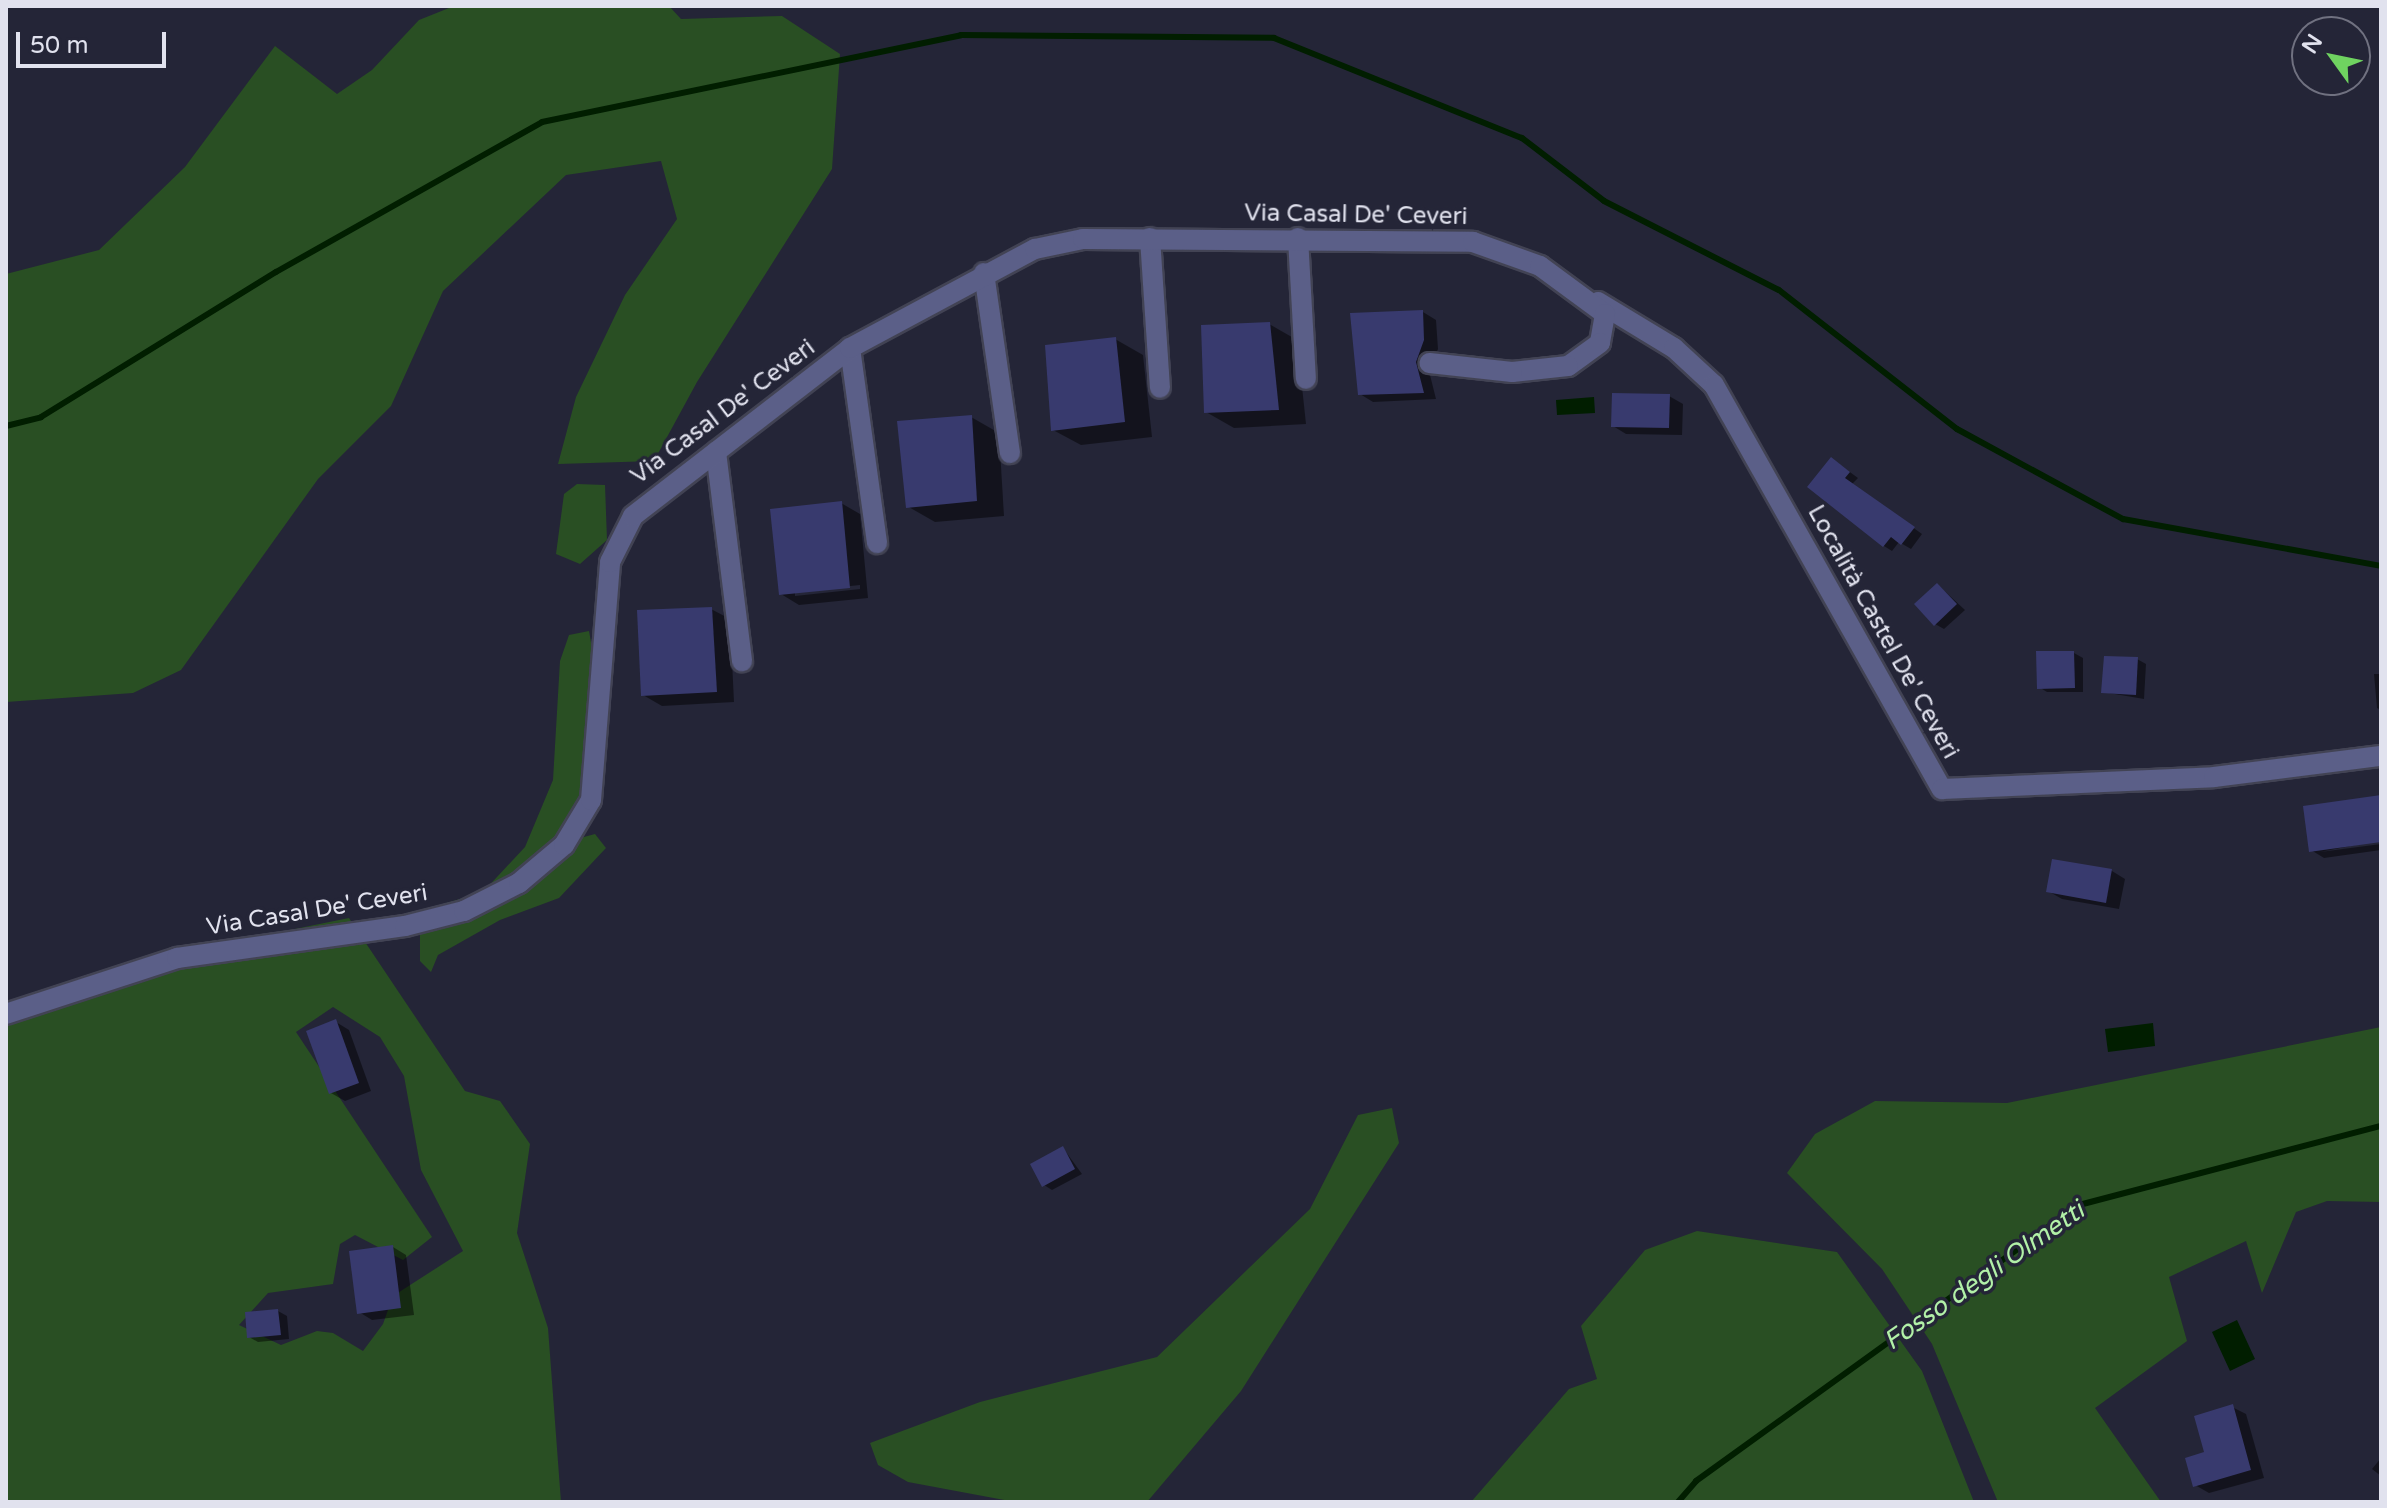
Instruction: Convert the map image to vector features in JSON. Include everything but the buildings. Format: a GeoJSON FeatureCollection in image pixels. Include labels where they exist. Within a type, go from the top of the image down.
{"type":"FeatureCollection","features":[{"type":"Feature","properties":{"kind":"street"},"geometry":{"type":"LineString","coordinates":[[1150,238],[1160,388]]}},
{"type":"Feature","properties":{"kind":"street","name":"Via Casal De' Ceveri"},"geometry":{"type":"LineString","coordinates":[[6,1014],[177,958],[405,926],[464,911],[519,883],[551,858],[577,830],[595,783],[604,601],[620,535],[651,497],[716,452],[850,348],[984,273],[1060,241],[1298,238],[1473,242],[1540,266],[1600,309],[1607,321],[1605,333],[1592,352],[1568,366],[1512,372],[1429,363]]}},
{"type":"Feature","properties":{"kind":"street"},"geometry":{"type":"LineString","coordinates":[[1298,238],[1306,379]]}},
{"type":"Feature","properties":{"kind":"street","name":"Località Castel De' Ceveri"},"geometry":{"type":"LineString","coordinates":[[1540,266],[1674,348],[1714,385],[1942,789],[2214,777],[2381,756]]}},
{"type":"Feature","properties":{"kind":"street"},"geometry":{"type":"LineString","coordinates":[[984,273],[1010,453]]}},
{"type":"Feature","properties":{"kind":"street"},"geometry":{"type":"LineString","coordinates":[[850,348],[877,543]]}},
{"type":"Feature","properties":{"kind":"street"},"geometry":{"type":"LineString","coordinates":[[716,452],[742,661]]}},
{"type":"Feature","properties":{"kind":"shaded area"},"geometry":{"type":"Polygon","coordinates":[[[454,6],[669,6],[681,19],[782,16],[840,54],[832,169],[697,382],[654,461],[558,464],[576,397],[625,295],[677,219],[661,161],[566,175],[443,291],[391,406],[318,479],[181,670],[133,693],[6,702],[6,274],[99,250],[185,167],[275,46],[337,94],[372,70],[419,20],[454,6]]]}},
{"type":"Feature","properties":{"kind":"shaded area"},"geometry":{"type":"Polygon","coordinates":[[[1594,397],[1595,413],[1557,415],[1556,400],[1594,397]]]}},
{"type":"Feature","properties":{"kind":"shaded area"},"geometry":{"type":"Polygon","coordinates":[[[577,484],[605,485],[607,540],[580,564],[556,554],[564,494],[577,484]]]}},
{"type":"Feature","properties":{"kind":"shaded area"},"geometry":{"type":"Polygon","coordinates":[[[589,631],[594,659],[583,793],[569,841],[595,834],[606,848],[559,898],[500,920],[438,955],[431,972],[420,961],[420,929],[443,904],[483,892],[525,847],[553,780],[560,661],[569,635],[589,631]]]}},
{"type":"Feature","properties":{"kind":"shaded area"},"geometry":{"type":"Polygon","coordinates":[[[349,918],[465,1091],[500,1101],[530,1144],[517,1233],[548,1328],[561,1502],[6,1502],[6,1021],[72,996],[131,962],[349,918]],[[333,1007],[296,1032],[432,1237],[403,1260],[355,1235],[340,1244],[333,1284],[268,1293],[239,1325],[281,1345],[317,1331],[333,1333],[363,1351],[383,1324],[393,1296],[463,1251],[421,1170],[404,1076],[380,1037],[333,1007]]]}},
{"type":"Feature","properties":{"kind":"shaded area"},"geometry":{"type":"Polygon","coordinates":[[[2153,1023],[2155,1046],[2108,1052],[2105,1029],[2153,1023]]]}},
{"type":"Feature","properties":{"kind":"shaded area"},"geometry":{"type":"Polygon","coordinates":[[[2381,1027],[2381,1202],[2327,1201],[2296,1212],[2262,1293],[2246,1241],[2169,1277],[2187,1341],[2095,1408],[2161,1502],[1998,1502],[1932,1344],[1882,1269],[1787,1173],[1815,1134],[1875,1101],[2007,1103],[2381,1027]]]}},
{"type":"Feature","properties":{"kind":"shaded area"},"geometry":{"type":"Polygon","coordinates":[[[1392,1108],[1399,1143],[1241,1391],[1147,1502],[1015,1502],[908,1482],[878,1465],[870,1443],[980,1402],[1157,1357],[1310,1209],[1358,1115],[1392,1108]]]}},
{"type":"Feature","properties":{"kind":"shaded area"},"geometry":{"type":"Polygon","coordinates":[[[1697,1231],[1837,1252],[1922,1371],[1974,1502],[1471,1502],[1569,1389],[1597,1379],[1581,1326],[1645,1250],[1697,1231]]]}},
{"type":"Feature","properties":{"kind":"shaded area"},"geometry":{"type":"Polygon","coordinates":[[[2237,1320],[2255,1359],[2230,1371],[2212,1332],[2237,1320]]]}},
{"type":"Feature","properties":{"kind":"waterway"},"geometry":{"type":"LineString","coordinates":[[6,426],[41,417],[276,272],[542,122],[961,35],[1274,38],[1522,138],[1604,201],[1779,290],[1957,429],[2123,519],[2381,566]]}},
{"type":"Feature","properties":{"kind":"waterway","name":"Fosso degli Olmetti"},"geometry":{"type":"LineString","coordinates":[[1678,1502],[1696,1481],[2079,1205],[2381,1126]]}}]}
